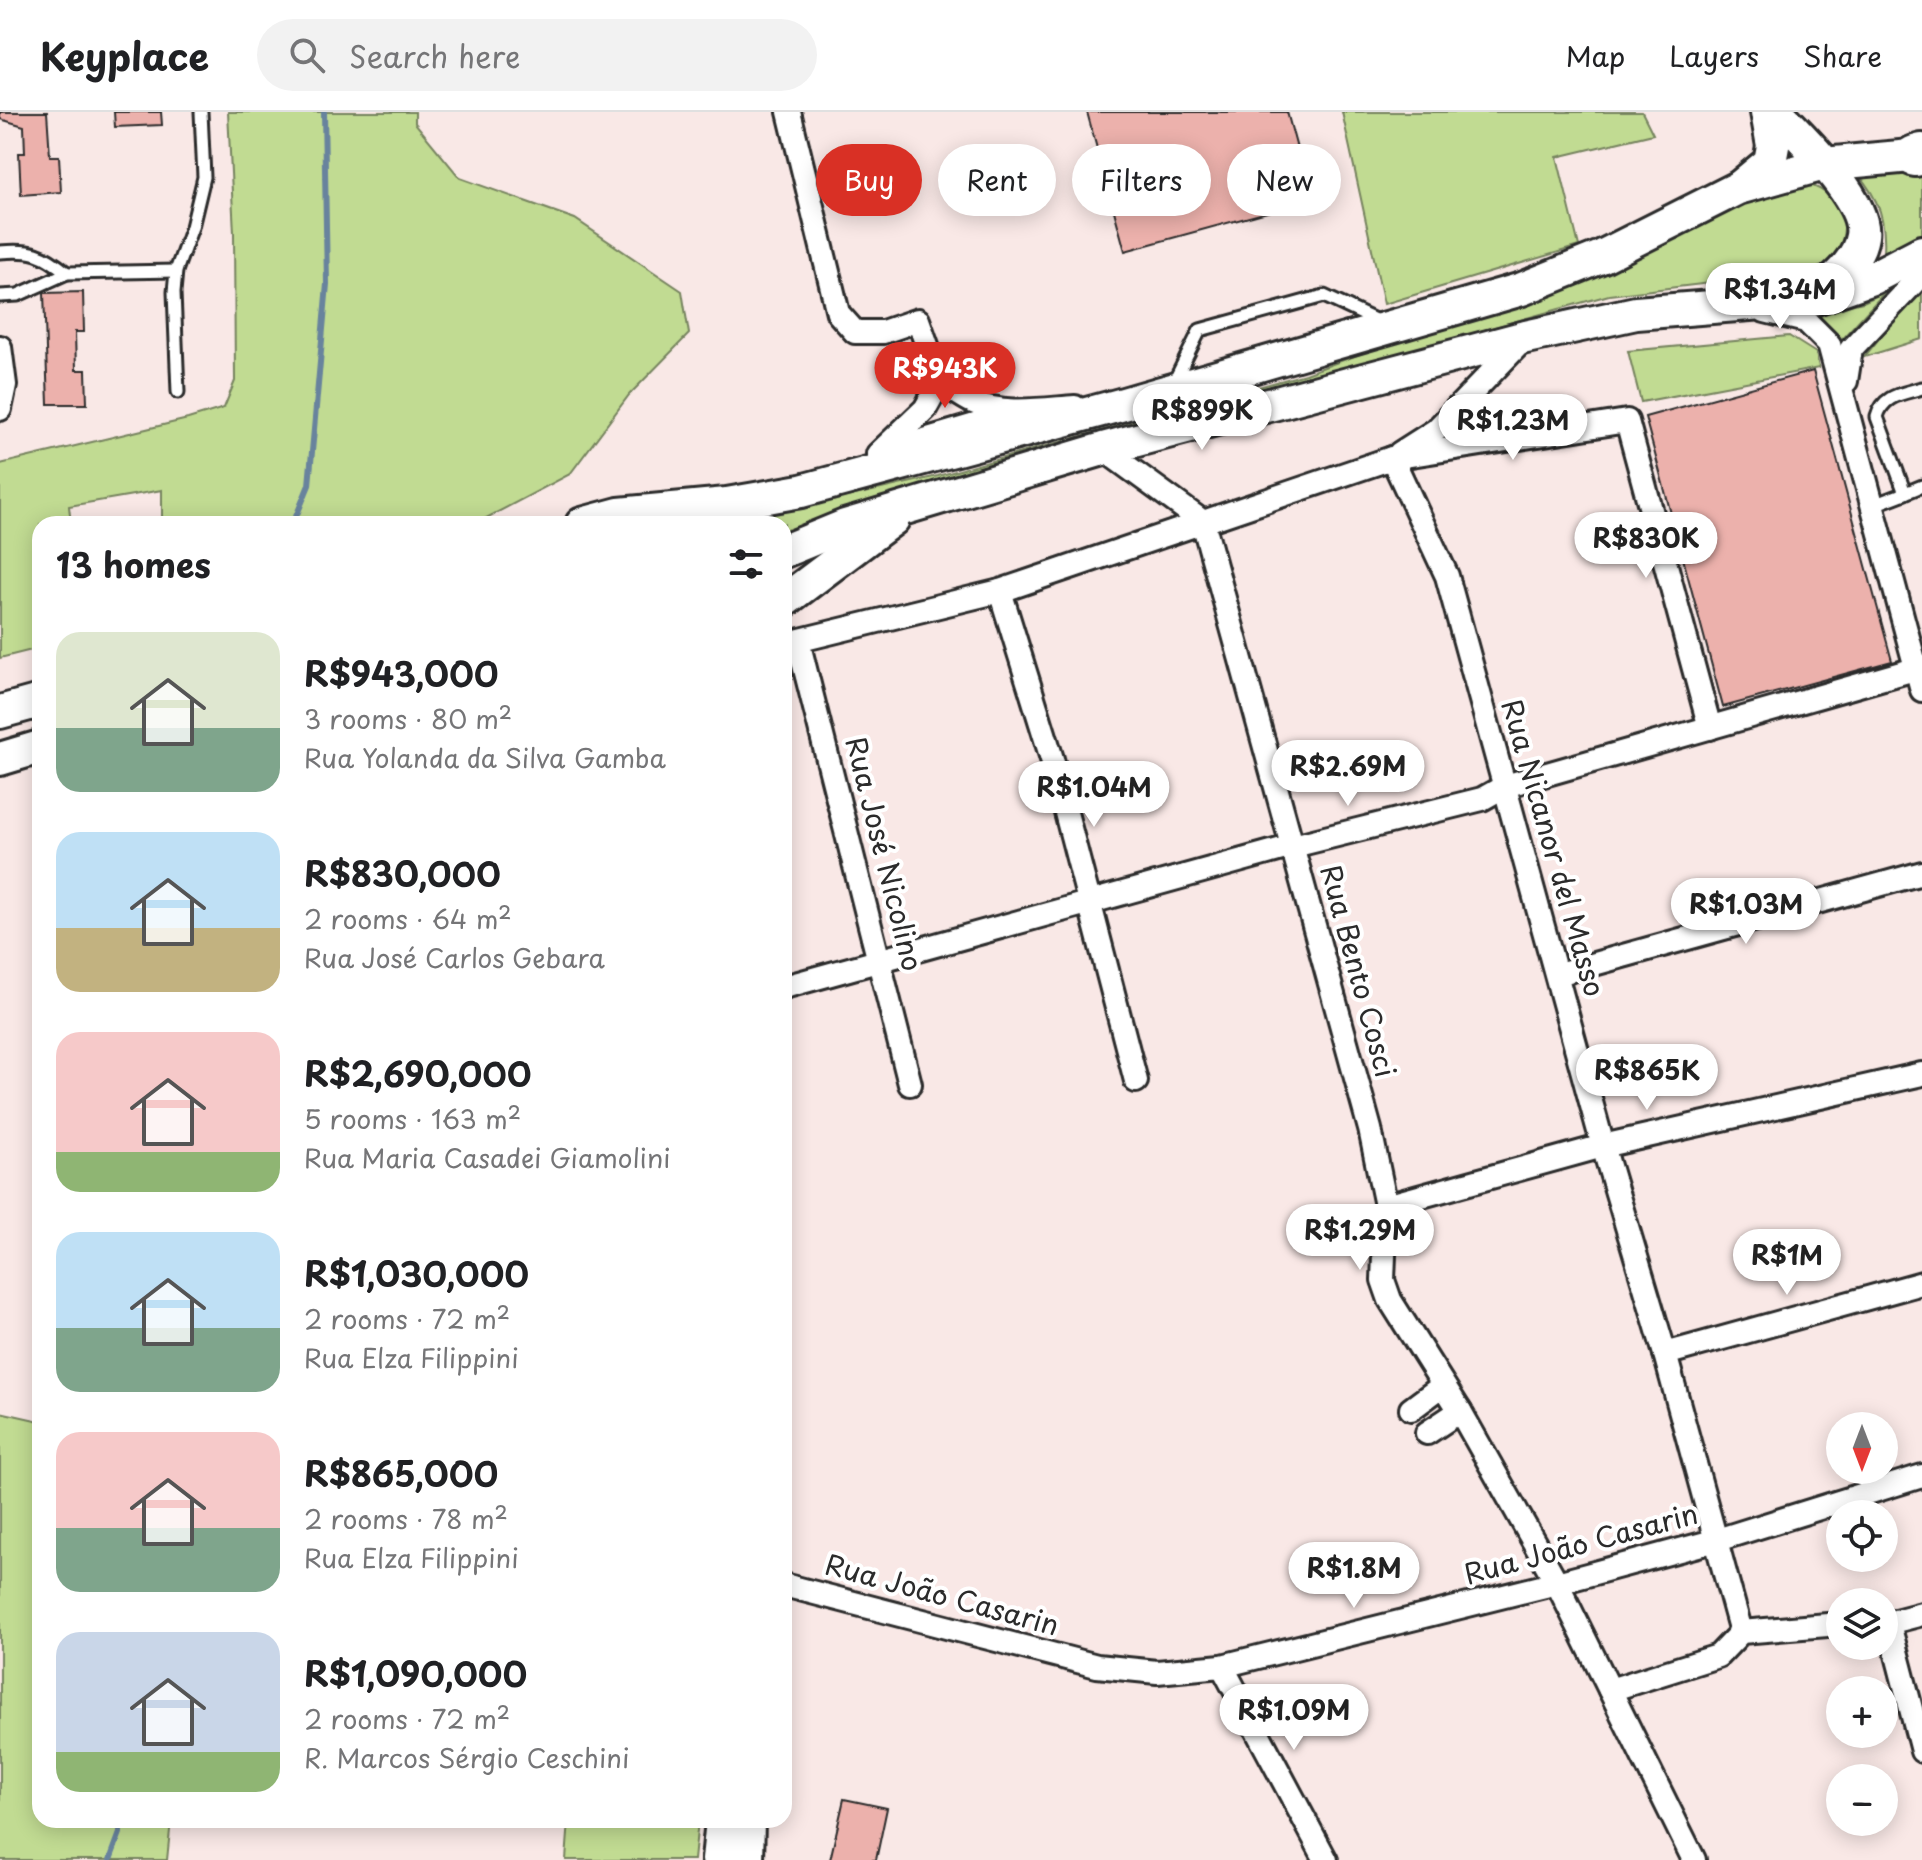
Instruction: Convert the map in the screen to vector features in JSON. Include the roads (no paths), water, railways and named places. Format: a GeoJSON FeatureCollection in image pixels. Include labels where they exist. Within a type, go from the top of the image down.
{"type":"FeatureCollection","features":[{"type":"Feature","properties":{"kind":"main road"},"geometry":{"type":"LineString","coordinates":[[1738,188],[1770,162],[1772,131],[1767,112]]}},
{"type":"Feature","properties":{"kind":"main road"},"geometry":{"type":"LineString","coordinates":[[1777,112],[1824,164],[1859,211],[1862,236],[1843,272],[1813,299]]}},
{"type":"Feature","properties":{"kind":"main road"},"geometry":{"type":"LineString","coordinates":[[612,516],[727,504],[801,491],[1120,405],[1482,302],[1565,272],[1738,188],[1824,164],[1920,155]]}},
{"type":"Feature","properties":{"kind":"main road"},"geometry":{"type":"LineString","coordinates":[[792,548],[845,526],[1103,449],[1526,337],[1636,313],[1813,299],[1872,278],[1922,252]]}},
{"type":"Feature","properties":{"kind":"main road"},"geometry":{"type":"LineString","coordinates":[[792,595],[911,506]]}},
{"type":"Feature","properties":{"kind":"main road"},"geometry":{"type":"LineString","coordinates":[[0,712],[32,703]]}},
{"type":"Feature","properties":{"kind":"main road"},"geometry":{"type":"LineString","coordinates":[[0,759],[32,749]]}},
{"type":"Feature","properties":{"kind":"main road"},"geometry":{"type":"LineString","coordinates":[[718,1860],[721,1828]]}},
{"type":"Feature","properties":{"kind":"main road"},"geometry":{"type":"LineString","coordinates":[[747,1860],[748,1828]]}},
{"type":"Feature","properties":{"kind":"street"},"geometry":{"type":"LineString","coordinates":[[789,112],[838,313],[855,332],[883,332],[918,320],[940,382],[973,403],[1025,410],[1120,405]]}},
{"type":"Feature","properties":{"kind":"street"},"geometry":{"type":"LineString","coordinates":[[1845,398],[1851,349],[1922,274]]}},
{"type":"Feature","properties":{"kind":"street"},"geometry":{"type":"LineString","coordinates":[[792,985],[1293,846],[1482,799],[1505,786],[1710,728],[1920,675],[1871,506],[1829,344],[1816,328],[1793,317],[1741,305]]}},
{"type":"Feature","properties":{"kind":"street"},"geometry":{"type":"LineString","coordinates":[[1392,458],[1436,430],[1526,337]]}},
{"type":"Feature","properties":{"kind":"street"},"geometry":{"type":"LineString","coordinates":[[0,347],[5,385],[0,409]]}},
{"type":"Feature","properties":{"kind":"street"},"geometry":{"type":"LineString","coordinates":[[878,454],[925,409],[940,382]]}},
{"type":"Feature","properties":{"kind":"street"},"geometry":{"type":"LineString","coordinates":[[801,491],[878,454],[1025,410]]}},
{"type":"Feature","properties":{"kind":"street"},"geometry":{"type":"LineString","coordinates":[[792,642],[1000,591],[1392,458],[1627,421],[1710,728]]}},
{"type":"Feature","properties":{"kind":"street"},"geometry":{"type":"LineString","coordinates":[[1103,449],[1203,522]]}},
{"type":"Feature","properties":{"kind":"street","name":"Rua Nicanor del Masso"},"geometry":{"type":"LineString","coordinates":[[1392,458],[1447,576],[1603,1146],[1665,1354],[1741,1632]]}},
{"type":"Feature","properties":{"kind":"street","name":"Rua Bento Cosci"},"geometry":{"type":"LineString","coordinates":[[1203,522],[1370,1129],[1386,1206],[1383,1280],[1390,1300],[1460,1411],[1557,1583],[1694,1860]]}},
{"type":"Feature","properties":{"kind":"street"},"geometry":{"type":"LineString","coordinates":[[1000,591],[1052,759],[1136,1081]]}},
{"type":"Feature","properties":{"kind":"street","name":"Rua José Nicolino"},"geometry":{"type":"LineString","coordinates":[[792,646],[881,961],[910,1084]]}},
{"type":"Feature","properties":{"kind":"street"},"geometry":{"type":"LineString","coordinates":[[1558,974],[1922,873]]}},
{"type":"Feature","properties":{"kind":"street"},"geometry":{"type":"LineString","coordinates":[[1386,1206],[1603,1146],[1922,1074]]}},
{"type":"Feature","properties":{"kind":"street"},"geometry":{"type":"LineString","coordinates":[[1665,1354],[1922,1283]]}},
{"type":"Feature","properties":{"kind":"street"},"geometry":{"type":"LineString","coordinates":[[1411,1409],[1442,1386]]}},
{"type":"Feature","properties":{"kind":"street"},"geometry":{"type":"LineString","coordinates":[[1427,1433],[1460,1411]]}},
{"type":"Feature","properties":{"kind":"street","name":"Rua João Casarin"},"geometry":{"type":"LineString","coordinates":[[792,1587],[1097,1666],[1157,1672],[1222,1666],[1717,1540],[1922,1476]]}},
{"type":"Feature","properties":{"kind":"street"},"geometry":{"type":"LineString","coordinates":[[1898,1621],[1922,1614]]}},
{"type":"Feature","properties":{"kind":"street"},"geometry":{"type":"LineString","coordinates":[[1610,1690],[1718,1656],[1741,1632],[1826,1625]]}},
{"type":"Feature","properties":{"kind":"street"},"geometry":{"type":"LineString","coordinates":[[1897,1660],[1922,1751]]}},
{"type":"Feature","properties":{"kind":"street"},"geometry":{"type":"LineString","coordinates":[[1222,1666],[1326,1860]]}},
{"type":"Feature","properties":{"kind":"lane"},"geometry":{"type":"LineString","coordinates":[[178,392],[176,271],[192,227],[204,177],[201,112]]}},
{"type":"Feature","properties":{"kind":"lane"},"geometry":{"type":"LineString","coordinates":[[0,252],[30,249],[45,254],[67,273]]}},
{"type":"Feature","properties":{"kind":"lane"},"geometry":{"type":"LineString","coordinates":[[0,296],[18,295],[67,273],[176,271]]}},
{"type":"Feature","properties":{"kind":"lane"},"geometry":{"type":"LineString","coordinates":[[1169,391],[1200,330],[1324,296],[1391,328]]}},
{"type":"Feature","properties":{"kind":"lane"},"geometry":{"type":"LineString","coordinates":[[1905,493],[1877,417],[1880,406],[1889,398],[1922,388]]}},
{"type":"Feature","properties":{"kind":"lane"},"geometry":{"type":"LineString","coordinates":[[1871,506],[1922,486]]}},
{"type":"Feature","properties":{"kind":"waterway"},"geometry":{"type":"LineString","coordinates":[[296,516],[309,485],[327,284],[324,112]]}},
{"type":"Feature","properties":{"kind":"waterway"},"geometry":{"type":"LineString","coordinates":[[110,1860],[120,1828]]}}]}
